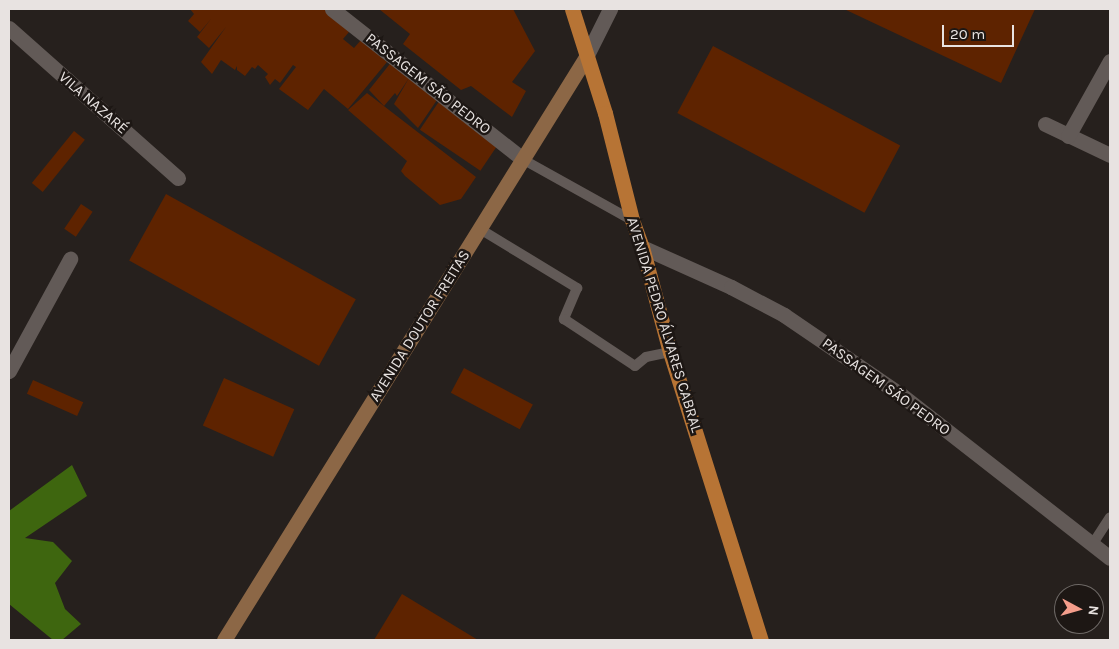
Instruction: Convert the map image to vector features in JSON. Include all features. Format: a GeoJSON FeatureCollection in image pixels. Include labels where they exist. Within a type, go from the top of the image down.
{"type":"FeatureCollection","features":[{"type":"Feature","properties":{"kind":"main road","name":"AVENIDA PEDRO ÁLVARES CABRAL"},"geometry":{"type":"LineString","coordinates":[[572,9],[586,57],[606,113],[632,220],[642,248],[670,352],[761,640]]}},
{"type":"Feature","properties":{"kind":"main road","name":"AVENIDA DOUTOR FREITAS"},"geometry":{"type":"LineString","coordinates":[[224,640],[524,160],[586,57]]}},
{"type":"Feature","properties":{"kind":"street","name":"PASSAGEM SÃO PEDRO"},"geometry":{"type":"LineString","coordinates":[[332,9],[524,160]]}},
{"type":"Feature","properties":{"kind":"street","name":"AVENIDA DOUTOR FREITAS"},"geometry":{"type":"LineString","coordinates":[[586,57],[610,9]]}},
{"type":"Feature","properties":{"kind":"street","name":"VILA NAZARÉ"},"geometry":{"type":"LineString","coordinates":[[9,28],[178,178]]}},
{"type":"Feature","properties":{"kind":"street"},"geometry":{"type":"LineString","coordinates":[[1068,136],[1110,61]]}},
{"type":"Feature","properties":{"kind":"street"},"geometry":{"type":"LineString","coordinates":[[1045,124],[1110,155]]}},
{"type":"Feature","properties":{"kind":"street","name":"PASSAGEM SÃO PEDRO"},"geometry":{"type":"LineString","coordinates":[[642,248],[730,287],[784,315],[900,394],[1092,546],[1110,558]]}},
{"type":"Feature","properties":{"kind":"street"},"geometry":{"type":"LineString","coordinates":[[9,371],[70,260]]}},
{"type":"Feature","properties":{"kind":"lane"},"geometry":{"type":"LineString","coordinates":[[524,160],[632,220]]}},
{"type":"Feature","properties":{"kind":"lane"},"geometry":{"type":"LineString","coordinates":[[480,229],[577,288],[564,319],[635,366],[646,357],[670,352]]}},
{"type":"Feature","properties":{"kind":"lane"},"geometry":{"type":"LineString","coordinates":[[1092,546],[1110,517]]}},
{"type":"Feature","properties":{"kind":"green space"},"geometry":{"type":"Polygon","coordinates":[[[72,465],[87,496],[25,538],[53,542],[72,561],[55,583],[65,609],[81,624],[62,640],[53,640],[9,604],[9,511],[72,465]]]}},
{"type":"Feature","properties":{"kind":"building"},"geometry":{"type":"Polygon","coordinates":[[[190,9],[325,9],[349,32],[343,39],[354,48],[361,40],[387,62],[348,109],[324,89],[308,110],[279,89],[296,67],[293,65],[280,83],[275,79],[270,85],[265,77],[268,74],[258,65],[255,69],[252,67],[245,76],[237,70],[237,66],[235,70],[221,60],[212,74],[201,62],[226,27],[209,48],[197,37],[211,19],[200,32],[188,21],[194,14],[190,9]]]}},
{"type":"Feature","properties":{"kind":"building"},"geometry":{"type":"Polygon","coordinates":[[[379,9],[513,9],[535,51],[512,82],[526,91],[512,117],[471,86],[461,90],[403,44],[410,34],[379,9]]]}},
{"type":"Feature","properties":{"kind":"building"},"geometry":{"type":"Polygon","coordinates":[[[844,9],[1035,9],[1001,83],[844,9]]]}},
{"type":"Feature","properties":{"kind":"building"},"geometry":{"type":"Polygon","coordinates":[[[713,46],[900,146],[865,213],[677,113],[713,46]]]}},
{"type":"Feature","properties":{"kind":"building"},"geometry":{"type":"Polygon","coordinates":[[[393,60],[441,94],[418,128],[394,104],[409,78],[397,96],[395,93],[384,106],[369,90],[393,60]]]}},
{"type":"Feature","properties":{"kind":"building"},"geometry":{"type":"Polygon","coordinates":[[[367,93],[476,177],[461,199],[440,205],[405,176],[401,171],[407,161],[348,110],[367,93]]]}},
{"type":"Feature","properties":{"kind":"building"},"geometry":{"type":"Polygon","coordinates":[[[440,100],[501,141],[480,171],[420,130],[440,100]]]}},
{"type":"Feature","properties":{"kind":"building"},"geometry":{"type":"Polygon","coordinates":[[[74,131],[85,140],[43,192],[32,183],[74,131]]]}},
{"type":"Feature","properties":{"kind":"building"},"geometry":{"type":"Polygon","coordinates":[[[166,194],[356,299],[319,366],[129,260],[166,194]]]}},
{"type":"Feature","properties":{"kind":"building"},"geometry":{"type":"Polygon","coordinates":[[[81,204],[93,212],[76,237],[64,229],[81,204]]]}},
{"type":"Feature","properties":{"kind":"building"},"geometry":{"type":"Polygon","coordinates":[[[464,368],[533,405],[520,429],[451,393],[464,368]]]}},
{"type":"Feature","properties":{"kind":"building"},"geometry":{"type":"Polygon","coordinates":[[[224,378],[294,409],[273,457],[203,426],[224,378]]]}},
{"type":"Feature","properties":{"kind":"building"},"geometry":{"type":"Polygon","coordinates":[[[33,380],[83,402],[77,416],[27,394],[33,380]]]}},
{"type":"Feature","properties":{"kind":"building"},"geometry":{"type":"Polygon","coordinates":[[[402,594],[478,640],[374,640],[402,594]]]}}]}
